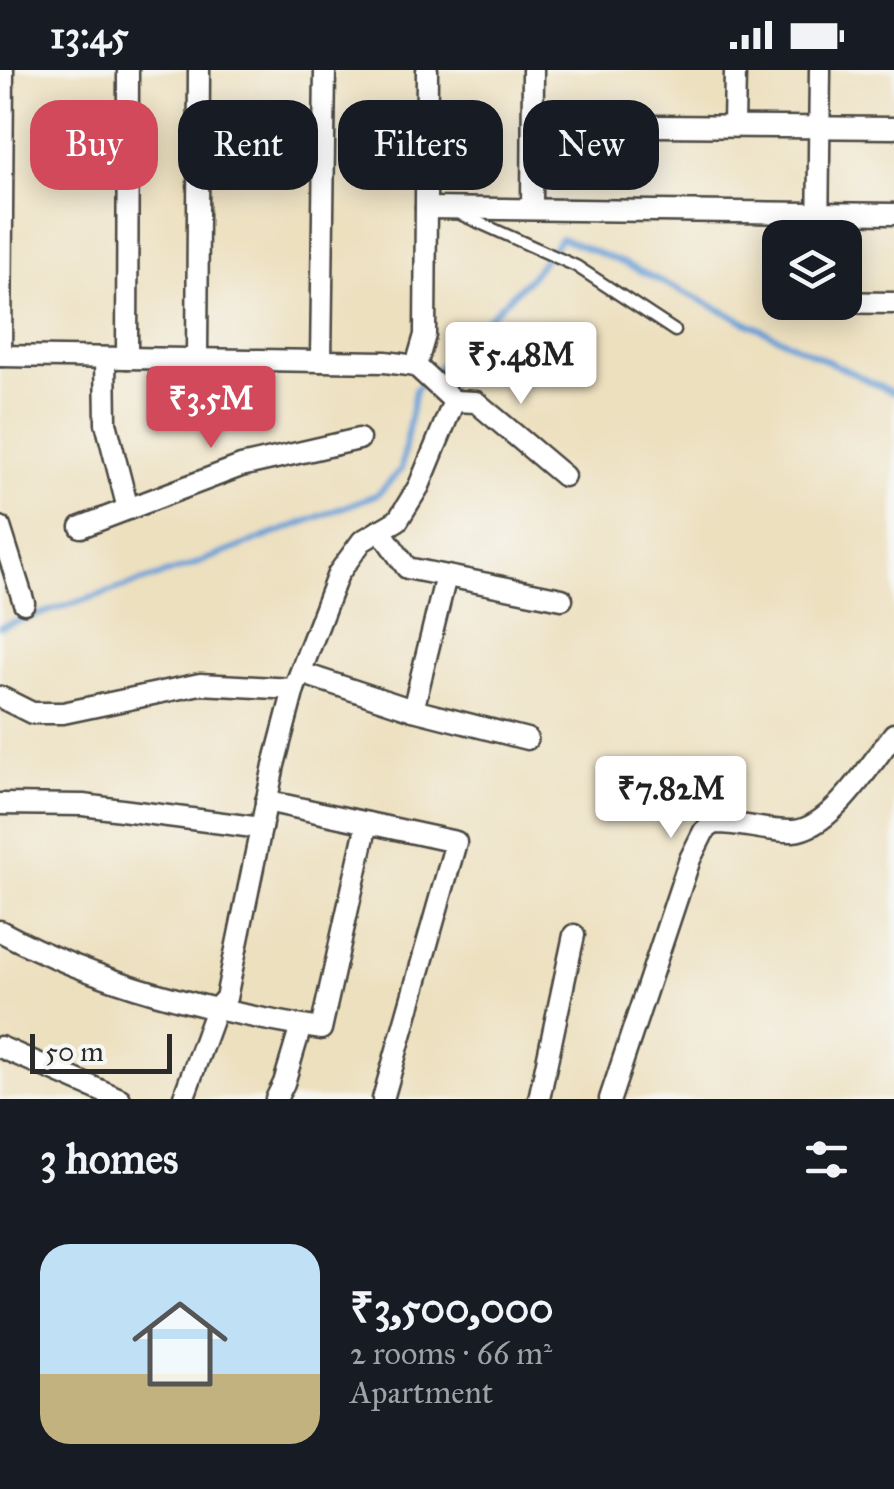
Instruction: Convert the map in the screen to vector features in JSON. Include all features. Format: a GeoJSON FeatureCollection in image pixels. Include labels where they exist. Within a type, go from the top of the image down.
{"type":"FeatureCollection","features":[{"type":"Feature","properties":{"kind":"street"},"geometry":{"type":"LineString","coordinates":[[3,70],[1,356],[386,362],[416,366],[447,395],[476,402],[564,476]]}},
{"type":"Feature","properties":{"kind":"street"},"geometry":{"type":"LineString","coordinates":[[127,358],[128,70]]}},
{"type":"Feature","properties":{"kind":"street"},"geometry":{"type":"LineString","coordinates":[[197,359],[199,70]]}},
{"type":"Feature","properties":{"kind":"street"},"geometry":{"type":"LineString","coordinates":[[321,361],[325,70]]}},
{"type":"Feature","properties":{"kind":"street"},"geometry":{"type":"LineString","coordinates":[[416,366],[425,334],[437,208],[428,70]]}},
{"type":"Feature","properties":{"kind":"street"},"geometry":{"type":"LineString","coordinates":[[533,70],[533,100]]}},
{"type":"Feature","properties":{"kind":"street"},"geometry":{"type":"LineString","coordinates":[[734,126],[735,70]]}},
{"type":"Feature","properties":{"kind":"street"},"geometry":{"type":"LineString","coordinates":[[819,220],[820,70]]}},
{"type":"Feature","properties":{"kind":"street"},"geometry":{"type":"LineString","coordinates":[[659,125],[894,128]]}},
{"type":"Feature","properties":{"kind":"street"},"geometry":{"type":"LineString","coordinates":[[532,190],[532,209]]}},
{"type":"Feature","properties":{"kind":"street"},"geometry":{"type":"LineString","coordinates":[[437,208],[894,214]]}},
{"type":"Feature","properties":{"kind":"street"},"geometry":{"type":"LineString","coordinates":[[862,303],[894,303]]}},
{"type":"Feature","properties":{"kind":"street"},"geometry":{"type":"LineString","coordinates":[[105,358],[106,424],[128,509]]}},
{"type":"Feature","properties":{"kind":"street"},"geometry":{"type":"LineString","coordinates":[[182,1099],[216,1009],[226,998],[266,802],[297,681],[338,574],[362,541],[398,520],[419,486],[447,395]]}},
{"type":"Feature","properties":{"kind":"street"},"geometry":{"type":"LineString","coordinates":[[81,527],[241,466],[359,439]]}},
{"type":"Feature","properties":{"kind":"street"},"geometry":{"type":"LineString","coordinates":[[0,527],[4,553],[24,604]]}},
{"type":"Feature","properties":{"kind":"street"},"geometry":{"type":"LineString","coordinates":[[380,530],[407,568],[562,599]]}},
{"type":"Feature","properties":{"kind":"street"},"geometry":{"type":"LineString","coordinates":[[414,710],[446,576]]}},
{"type":"Feature","properties":{"kind":"street"},"geometry":{"type":"LineString","coordinates":[[0,698],[32,713],[63,713],[200,684],[297,681],[527,739]]}},
{"type":"Feature","properties":{"kind":"street"},"geometry":{"type":"LineString","coordinates":[[610,1099],[690,859],[704,831],[714,823],[795,831],[816,825],[836,807],[894,734]]}},
{"type":"Feature","properties":{"kind":"street"},"geometry":{"type":"LineString","coordinates":[[266,802],[456,842],[383,1099]]}},
{"type":"Feature","properties":{"kind":"street"},"geometry":{"type":"LineString","coordinates":[[0,804],[83,805],[261,828]]}},
{"type":"Feature","properties":{"kind":"street"},"geometry":{"type":"LineString","coordinates":[[0,931],[49,958],[126,986],[216,1009],[321,1029],[367,823]]}},
{"type":"Feature","properties":{"kind":"street"},"geometry":{"type":"LineString","coordinates":[[538,1099],[574,935]]}},
{"type":"Feature","properties":{"kind":"street"},"geometry":{"type":"LineString","coordinates":[[276,1099],[301,1026]]}},
{"type":"Feature","properties":{"kind":"street"},"geometry":{"type":"LineString","coordinates":[[0,1046],[120,1099]]}},
{"type":"Feature","properties":{"kind":"lane"},"geometry":{"type":"LineString","coordinates":[[437,208],[576,266],[675,331]]}},
{"type":"Feature","properties":{"kind":"waterway"},"geometry":{"type":"LineString","coordinates":[[0,627],[187,567],[378,494],[401,470],[415,390],[531,276],[561,238],[623,263],[894,393]]}}]}
